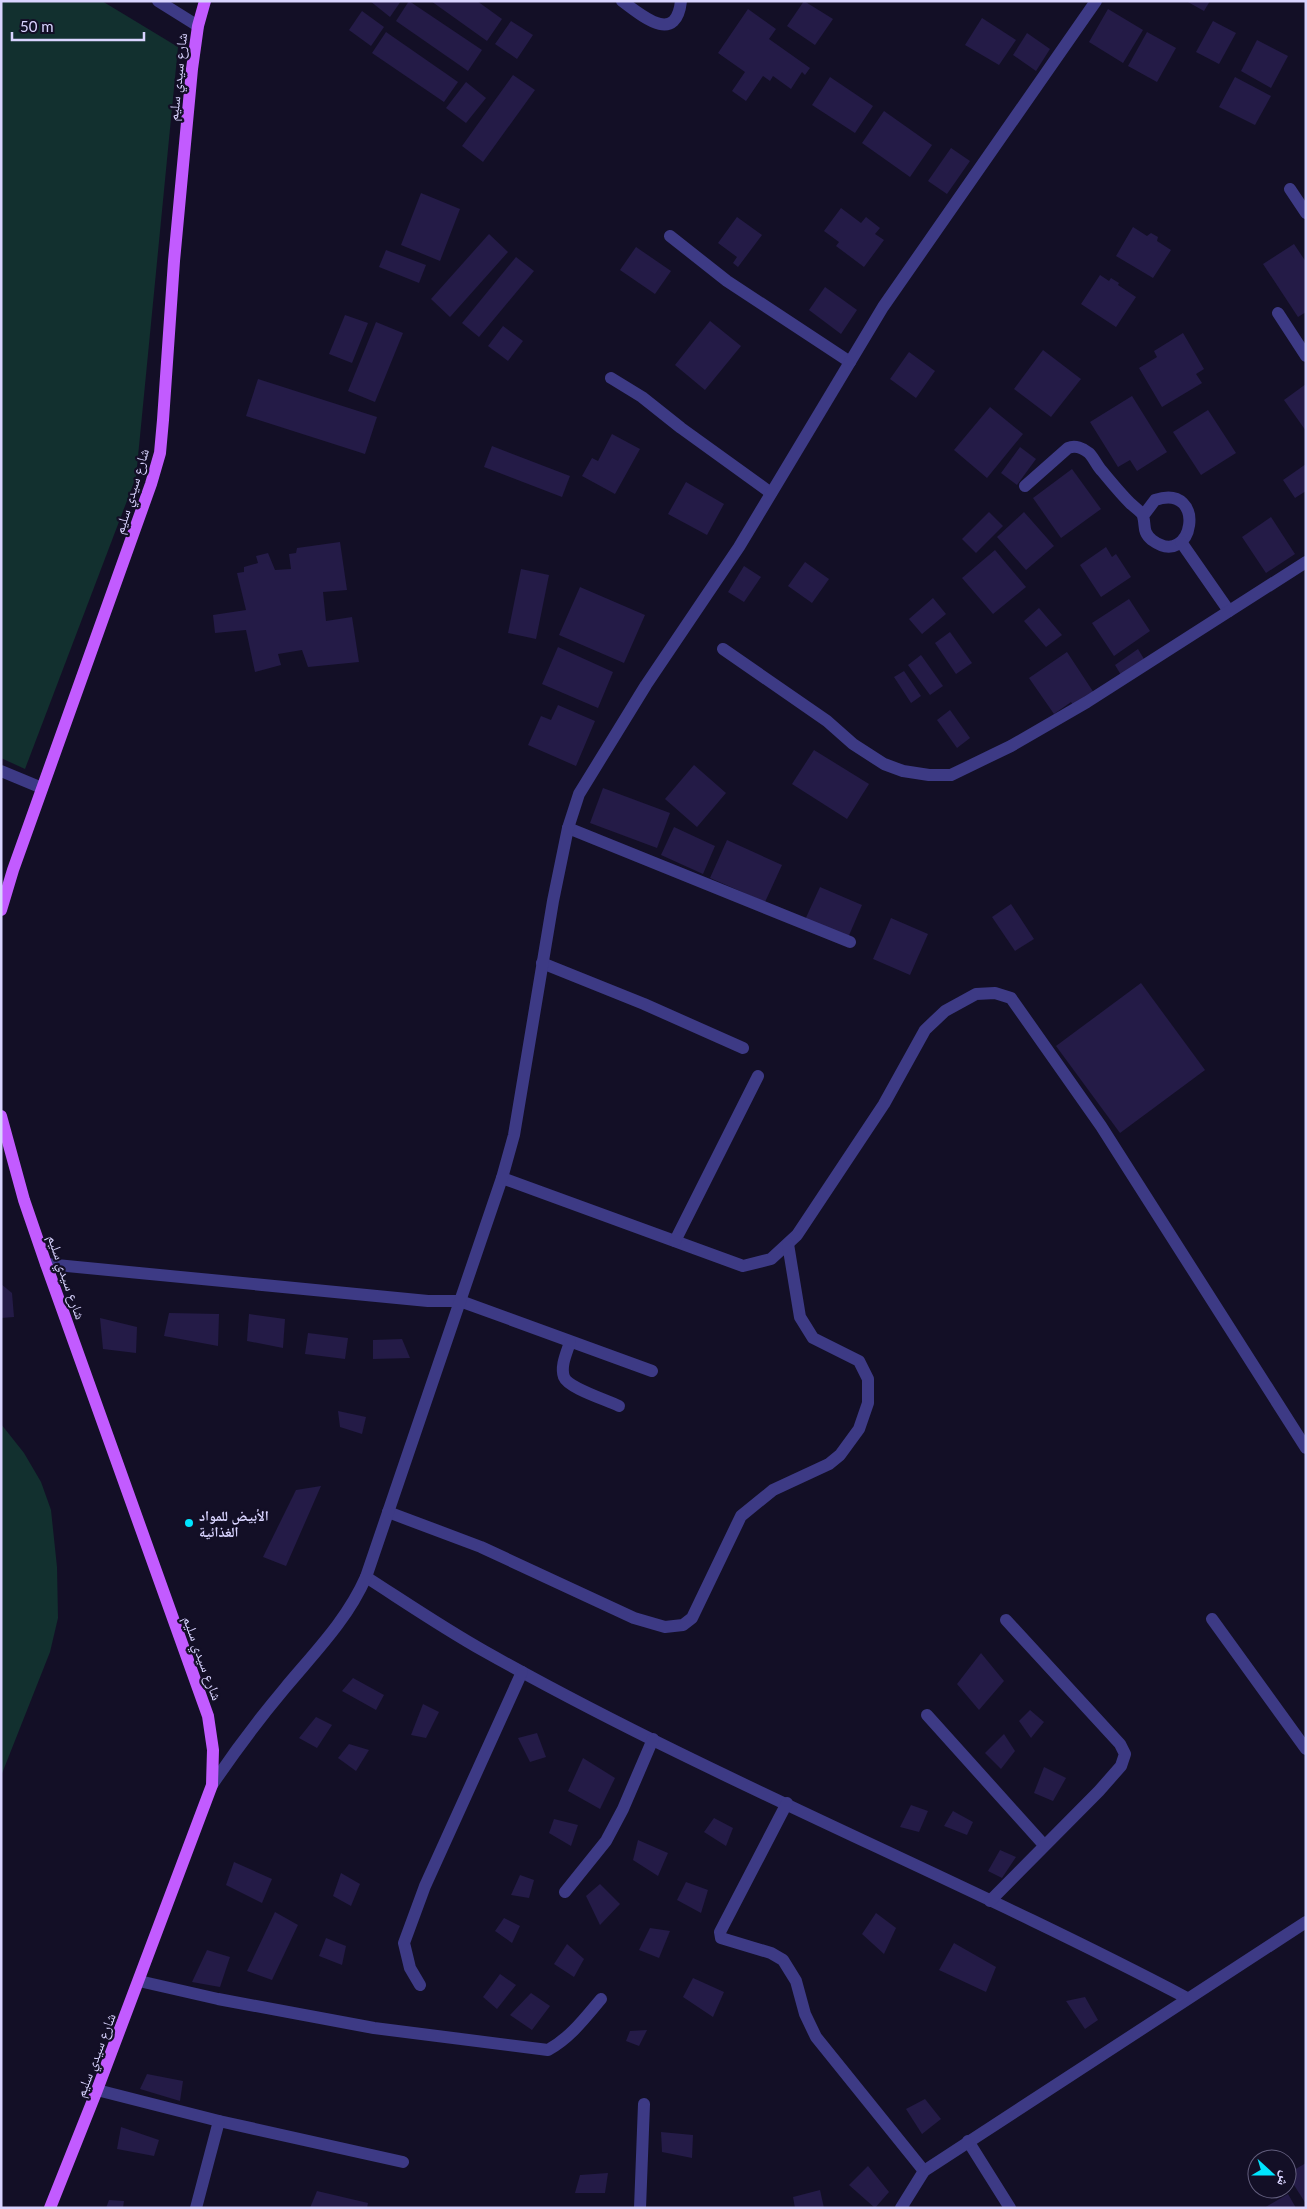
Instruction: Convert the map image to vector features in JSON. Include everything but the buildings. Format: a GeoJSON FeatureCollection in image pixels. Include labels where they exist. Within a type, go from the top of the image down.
{"type":"FeatureCollection","features":[{"type":"Feature","properties":{"kind":"main road","name":"شارع سيدي سليم"},"geometry":{"type":"LineString","coordinates":[[1,910],[42,788],[151,484],[160,453],[174,261],[198,26],[205,1]]}},
{"type":"Feature","properties":{"kind":"main road","name":"شارع سيدي سليم"},"geometry":{"type":"LineString","coordinates":[[1,1116],[24,1200],[46,1264],[208,1716],[213,1750],[212,1785],[139,1981],[50,2208]]}},
{"type":"Feature","properties":{"kind":"street"},"geometry":{"type":"LineString","coordinates":[[158,1],[198,26]]}},
{"type":"Feature","properties":{"kind":"street"},"geometry":{"type":"LineString","coordinates":[[622,1],[659,25],[668,25],[675,20],[681,1]]}},
{"type":"Feature","properties":{"kind":"street"},"geometry":{"type":"LineString","coordinates":[[212,1785],[250,1730],[349,1610],[366,1577],[502,1178],[514,1135],[542,963],[568,828],[579,794],[597,762],[739,547],[883,307],[1096,1]]}},
{"type":"Feature","properties":{"kind":"street"},"geometry":{"type":"LineString","coordinates":[[1290,189],[1306,213]]}},
{"type":"Feature","properties":{"kind":"street"},"geometry":{"type":"LineString","coordinates":[[670,236],[727,281],[850,362]]}},
{"type":"Feature","properties":{"kind":"street"},"geometry":{"type":"LineString","coordinates":[[1278,313],[1306,356]]}},
{"type":"Feature","properties":{"kind":"street"},"geometry":{"type":"LineString","coordinates":[[611,378],[642,397],[681,428],[771,493]]}},
{"type":"Feature","properties":{"kind":"street"},"geometry":{"type":"LineString","coordinates":[[1025,486],[1068,448],[1077,447],[1090,454],[1100,470],[1143,516]]}},
{"type":"Feature","properties":{"kind":"street"},"geometry":{"type":"LineString","coordinates":[[1168,498],[1181,503],[1187,509],[1191,523],[1188,533],[1181,542],[1167,545],[1152,540],[1144,530],[1143,516],[1147,508],[1159,499],[1168,498]]}},
{"type":"Feature","properties":{"kind":"street"},"geometry":{"type":"LineString","coordinates":[[1181,542],[1229,611]]}},
{"type":"Feature","properties":{"kind":"street"},"geometry":{"type":"LineString","coordinates":[[723,649],[827,721],[853,744],[884,764],[903,771],[951,776],[1011,746],[1087,702],[1306,562]]}},
{"type":"Feature","properties":{"kind":"street"},"geometry":{"type":"LineString","coordinates":[[1,771],[42,788]]}},
{"type":"Feature","properties":{"kind":"street"},"geometry":{"type":"LineString","coordinates":[[568,828],[850,942]]}},
{"type":"Feature","properties":{"kind":"street"},"geometry":{"type":"LineString","coordinates":[[542,963],[743,1048]]}},
{"type":"Feature","properties":{"kind":"street"},"geometry":{"type":"LineString","coordinates":[[502,1178],[743,1266],[771,1260],[797,1235],[884,1104],[924,1030],[945,1012],[976,994],[995,993],[1011,998],[1101,1126],[1306,1448]]}},
{"type":"Feature","properties":{"kind":"street"},"geometry":{"type":"LineString","coordinates":[[675,1241],[758,1076]]}},
{"type":"Feature","properties":{"kind":"street"},"geometry":{"type":"LineString","coordinates":[[388,1512],[481,1547],[634,1618],[665,1627],[683,1625],[692,1618],[741,1516],[772,1490],[830,1464],[840,1455],[859,1428],[868,1403],[868,1379],[859,1361],[813,1338],[800,1317],[788,1244]]}},
{"type":"Feature","properties":{"kind":"street"},"geometry":{"type":"LineString","coordinates":[[46,1264],[418,1300],[460,1301],[652,1371]]}},
{"type":"Feature","properties":{"kind":"street"},"geometry":{"type":"LineString","coordinates":[[570,1342],[563,1366],[564,1378],[573,1386],[619,1406]]}},
{"type":"Feature","properties":{"kind":"street"},"geometry":{"type":"LineString","coordinates":[[366,1577],[481,1649],[522,1672],[653,1739],[1090,1947],[1186,1998]]}},
{"type":"Feature","properties":{"kind":"street"},"geometry":{"type":"LineString","coordinates":[[1212,1619],[1306,1749]]}},
{"type":"Feature","properties":{"kind":"street"},"geometry":{"type":"LineString","coordinates":[[990,1901],[1122,1766],[1125,1754],[1120,1744],[1006,1620]]}},
{"type":"Feature","properties":{"kind":"street"},"geometry":{"type":"LineString","coordinates":[[420,1985],[410,1968],[404,1943],[425,1886],[522,1672]]}},
{"type":"Feature","properties":{"kind":"street"},"geometry":{"type":"LineString","coordinates":[[927,1714],[1044,1845]]}},
{"type":"Feature","properties":{"kind":"street"},"geometry":{"type":"LineString","coordinates":[[565,1892],[606,1841],[624,1809],[653,1739]]}},
{"type":"Feature","properties":{"kind":"street"},"geometry":{"type":"LineString","coordinates":[[787,1803],[720,1932],[721,1938],[771,1952],[783,1960],[796,1981],[805,2014],[816,2037],[924,2171]]}},
{"type":"Feature","properties":{"kind":"street"},"geometry":{"type":"LineString","coordinates":[[901,2208],[924,2171],[1186,1998],[1306,1922]]}},
{"type":"Feature","properties":{"kind":"street"},"geometry":{"type":"LineString","coordinates":[[139,1981],[218,1999],[374,2028],[548,2050],[560,2044],[601,1999]]}},
{"type":"Feature","properties":{"kind":"street"},"geometry":{"type":"LineString","coordinates":[[97,2090],[403,2162]]}},
{"type":"Feature","properties":{"kind":"street"},"geometry":{"type":"LineString","coordinates":[[640,2208],[644,2104]]}},
{"type":"Feature","properties":{"kind":"street"},"geometry":{"type":"LineString","coordinates":[[196,2208],[219,2120]]}},
{"type":"Feature","properties":{"kind":"street"},"geometry":{"type":"LineString","coordinates":[[968,2141],[1010,2208]]}},
{"type":"Feature","properties":{"kind":"green space"},"geometry":{"type":"Polygon","coordinates":[[[1,1],[102,1],[178,47],[136,477],[25,769],[1,758],[1,1]]]}},
{"type":"Feature","properties":{"kind":"green space"},"geometry":{"type":"Polygon","coordinates":[[[1,1424],[24,1453],[41,1482],[51,1510],[57,1567],[58,1618],[50,1652],[1,1776],[1,1424]]]}},
{"type":"Feature","properties":{"kind":"place","name":"الأبيض للمواد الغذائية"},"geometry":{"type":"Point","coordinates":[189,1523]}}]}
